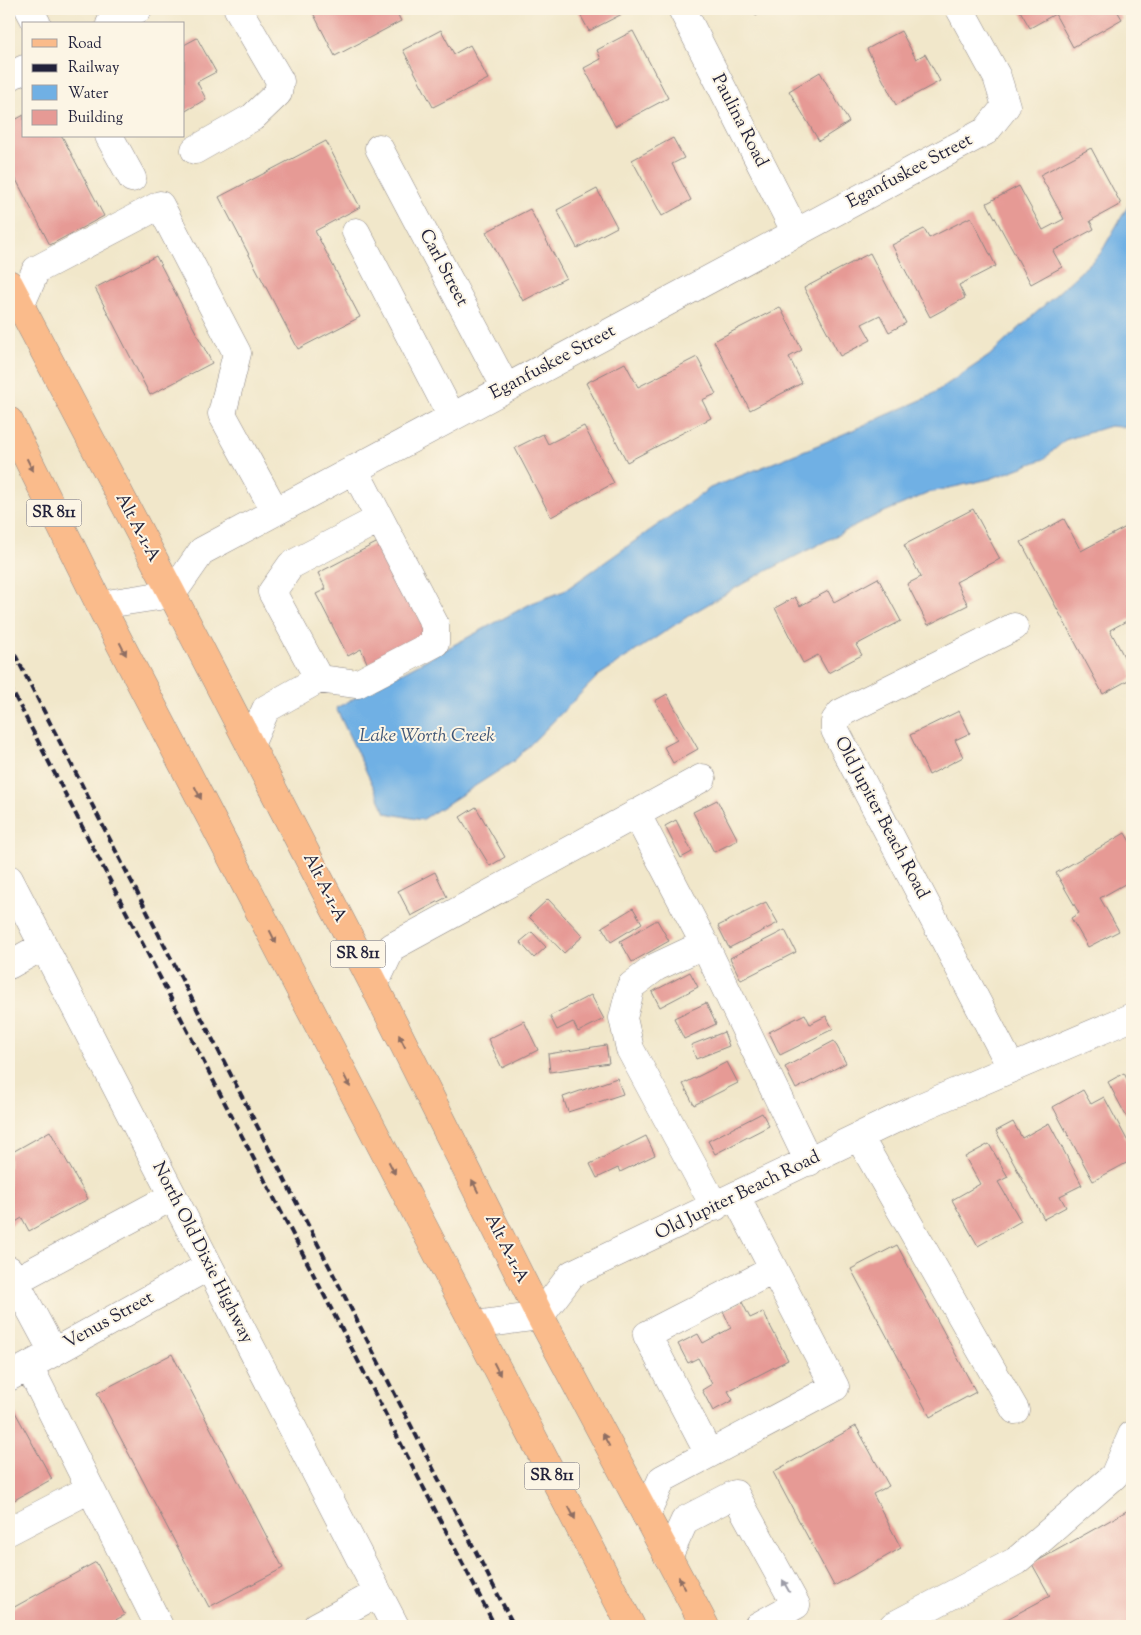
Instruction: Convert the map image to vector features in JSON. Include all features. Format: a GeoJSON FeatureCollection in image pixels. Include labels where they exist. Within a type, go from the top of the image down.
{"type":"FeatureCollection","features":[{"type":"Feature","properties":{"kind":"main road","name":"Alt A-1-A"},"geometry":{"type":"LineString","coordinates":[[15,295],[374,985],[540,1316],[705,1626]]}},
{"type":"Feature","properties":{"kind":"main road","name":"SR 811"},"geometry":{"type":"LineString","coordinates":[[9,421],[100,605],[631,1626]]}},
{"type":"Feature","properties":{"kind":"street"},"geometry":{"type":"LineString","coordinates":[[29,9],[36,22]]}},
{"type":"Feature","properties":{"kind":"street"},"geometry":{"type":"LineString","coordinates":[[114,22],[138,9]]}},
{"type":"Feature","properties":{"kind":"street"},"geometry":{"type":"LineString","coordinates":[[195,150],[253,117],[278,93],[280,81],[238,9]]}},
{"type":"Feature","properties":{"kind":"street","name":"Paulina Road"},"geometry":{"type":"LineString","coordinates":[[682,9],[796,233]]}},
{"type":"Feature","properties":{"kind":"street","name":"Eganfuskee Street"},"geometry":{"type":"LineString","coordinates":[[172,594],[202,551],[986,131],[1006,106],[996,77],[960,9]]}},
{"type":"Feature","properties":{"kind":"street"},"geometry":{"type":"LineString","coordinates":[[9,77],[22,70]]}},
{"type":"Feature","properties":{"kind":"street"},"geometry":{"type":"LineString","coordinates":[[110,138],[132,178]]}},
{"type":"Feature","properties":{"kind":"street","name":"Carl Street"},"geometry":{"type":"LineString","coordinates":[[379,148],[506,388]]}},
{"type":"Feature","properties":{"kind":"street"},"geometry":{"type":"LineString","coordinates":[[15,295],[36,270],[160,205],[237,353],[222,414],[275,512]]}},
{"type":"Feature","properties":{"kind":"street"},"geometry":{"type":"LineString","coordinates":[[356,232],[452,417]]}},
{"type":"Feature","properties":{"kind":"street"},"geometry":{"type":"LineString","coordinates":[[250,745],[266,709],[319,680],[357,684],[435,643],[435,626],[354,469]]}},
{"type":"Feature","properties":{"kind":"street"},"geometry":{"type":"LineString","coordinates":[[319,680],[272,592],[291,565],[379,519]]}},
{"type":"Feature","properties":{"kind":"street"},"geometry":{"type":"LineString","coordinates":[[100,605],[172,594]]}},
{"type":"Feature","properties":{"kind":"street","name":"Old Jupiter Beach Road"},"geometry":{"type":"LineString","coordinates":[[1011,1067],[835,730],[835,721],[841,713],[1014,627]]}},
{"type":"Feature","properties":{"kind":"street"},"geometry":{"type":"LineString","coordinates":[[374,985],[392,947],[702,778]]}},
{"type":"Feature","properties":{"kind":"street"},"geometry":{"type":"LineString","coordinates":[[636,813],[705,944],[809,1162]]}},
{"type":"Feature","properties":{"kind":"street","name":"North Old Dixie Highway"},"geometry":{"type":"LineString","coordinates":[[9,879],[396,1626]]}},
{"type":"Feature","properties":{"kind":"street"},"geometry":{"type":"LineString","coordinates":[[646,1515],[662,1479],[835,1386],[773,1270],[726,1202],[630,1049],[623,1018],[631,986],[656,967],[705,944]]}},
{"type":"Feature","properties":{"kind":"street"},"geometry":{"type":"LineString","coordinates":[[9,965],[43,946]]}},
{"type":"Feature","properties":{"kind":"street","name":"Old Jupiter Beach Road"},"geometry":{"type":"LineString","coordinates":[[540,1316],[572,1274],[859,1137],[1011,1067],[1116,1026],[1132,1017]]}},
{"type":"Feature","properties":{"kind":"street"},"geometry":{"type":"LineString","coordinates":[[859,1137],[1015,1410]]}},
{"type":"Feature","properties":{"kind":"street"},"geometry":{"type":"LineString","coordinates":[[53,1352],[12,1276],[173,1196]]}},
{"type":"Feature","properties":{"kind":"street","name":"Venus Street"},"geometry":{"type":"LineString","coordinates":[[19,1371],[209,1266]]}},
{"type":"Feature","properties":{"kind":"street"},"geometry":{"type":"LineString","coordinates":[[709,1454],[647,1335],[773,1270]]}},
{"type":"Feature","properties":{"kind":"street"},"geometry":{"type":"LineString","coordinates":[[474,1326],[540,1316]]}},
{"type":"Feature","properties":{"kind":"street"},"geometry":{"type":"LineString","coordinates":[[19,1371],[90,1489],[159,1626]]}},
{"type":"Feature","properties":{"kind":"street"},"geometry":{"type":"LineString","coordinates":[[893,1626],[1016,1561],[1114,1476],[1132,1435]]}},
{"type":"Feature","properties":{"kind":"street"},"geometry":{"type":"LineString","coordinates":[[9,1531],[90,1489]]}},
{"type":"Feature","properties":{"kind":"street"},"geometry":{"type":"LineString","coordinates":[[668,1556],[685,1520],[735,1494],[796,1605],[758,1626]]}},
{"type":"Feature","properties":{"kind":"street"},"geometry":{"type":"LineString","coordinates":[[316,1626],[378,1592]]}},
{"type":"Feature","properties":{"kind":"water","name":"Lake Worth Creek"},"geometry":{"type":"Polygon","coordinates":[[[1132,199],[1132,428],[1110,426],[1065,440],[1044,459],[990,479],[931,492],[875,516],[751,579],[693,613],[598,676],[514,761],[422,820],[386,813],[336,708],[532,603],[564,591],[710,488],[823,443],[928,397],[989,356],[1100,254],[1132,199]]]}},
{"type":"Feature","properties":{"kind":"building"},"geometry":{"type":"Polygon","coordinates":[[[311,9],[395,9],[401,21],[335,56],[311,9]]]}},
{"type":"Feature","properties":{"kind":"building"},"geometry":{"type":"Polygon","coordinates":[[[577,9],[622,9],[624,13],[589,31],[577,9]]]}},
{"type":"Feature","properties":{"kind":"building"},"geometry":{"type":"Polygon","coordinates":[[[752,9],[767,9],[756,16],[752,9]]]}},
{"type":"Feature","properties":{"kind":"building"},"geometry":{"type":"Polygon","coordinates":[[[1019,9],[1116,9],[1122,19],[1073,47],[1055,14],[1030,28],[1019,9]]]}},
{"type":"Feature","properties":{"kind":"building"},"geometry":{"type":"Polygon","coordinates":[[[441,30],[454,54],[470,45],[488,79],[433,107],[403,50],[441,30]]]}},
{"type":"Feature","properties":{"kind":"building"},"geometry":{"type":"Polygon","coordinates":[[[633,31],[668,98],[615,126],[584,68],[601,59],[597,50],[633,31]]]}},
{"type":"Feature","properties":{"kind":"building"},"geometry":{"type":"Polygon","coordinates":[[[901,31],[916,59],[925,54],[940,81],[896,105],[867,49],[901,31]]]}},
{"type":"Feature","properties":{"kind":"building"},"geometry":{"type":"Polygon","coordinates":[[[197,38],[216,72],[197,82],[206,99],[185,111],[185,44],[197,38]]]}},
{"type":"Feature","properties":{"kind":"building"},"geometry":{"type":"Polygon","coordinates":[[[820,72],[849,122],[819,141],[789,91],[820,72]]]}},
{"type":"Feature","properties":{"kind":"building"},"geometry":{"type":"Polygon","coordinates":[[[22,116],[22,138],[63,138],[104,216],[50,245],[9,166],[9,123],[22,116]]]}},
{"type":"Feature","properties":{"kind":"building"},"geometry":{"type":"Polygon","coordinates":[[[673,138],[684,158],[672,164],[691,200],[662,216],[632,160],[673,138]]]}},
{"type":"Feature","properties":{"kind":"building"},"geometry":{"type":"Polygon","coordinates":[[[326,141],[360,207],[315,231],[360,317],[298,349],[219,197],[326,141]]]}},
{"type":"Feature","properties":{"kind":"building"},"geometry":{"type":"Polygon","coordinates":[[[1091,148],[1121,204],[1090,221],[1094,229],[1053,251],[1062,267],[1031,284],[987,203],[1019,186],[1043,230],[1064,219],[1040,175],[1091,148]]]}},
{"type":"Feature","properties":{"kind":"building"},"geometry":{"type":"Polygon","coordinates":[[[597,189],[617,227],[577,248],[557,210],[597,189]]]}},
{"type":"Feature","properties":{"kind":"building"},"geometry":{"type":"Polygon","coordinates":[[[530,209],[566,278],[523,301],[486,232],[530,209]]]}},
{"type":"Feature","properties":{"kind":"building"},"geometry":{"type":"Polygon","coordinates":[[[971,217],[996,266],[959,285],[965,298],[930,317],[892,245],[924,229],[929,238],[971,217]]]}},
{"type":"Feature","properties":{"kind":"building"},"geometry":{"type":"Polygon","coordinates":[[[870,253],[906,323],[889,332],[880,315],[862,324],[871,340],[840,356],[804,288],[870,253]]]}},
{"type":"Feature","properties":{"kind":"building"},"geometry":{"type":"Polygon","coordinates":[[[156,256],[212,363],[150,395],[95,288],[156,256]]]}},
{"type":"Feature","properties":{"kind":"building"},"geometry":{"type":"Polygon","coordinates":[[[780,307],[802,350],[789,357],[802,383],[750,410],[714,341],[780,307]]]}},
{"type":"Feature","properties":{"kind":"building"},"geometry":{"type":"Polygon","coordinates":[[[697,357],[716,394],[702,400],[711,418],[627,462],[586,383],[625,363],[638,387],[697,357]]]}},
{"type":"Feature","properties":{"kind":"building"},"geometry":{"type":"Polygon","coordinates":[[[584,426],[614,483],[551,517],[515,448],[543,434],[548,444],[584,426]]]}},
{"type":"Feature","properties":{"kind":"building"},"geometry":{"type":"Polygon","coordinates":[[[973,509],[1000,559],[956,582],[968,605],[928,625],[907,584],[921,577],[904,545],[973,509]]]}},
{"type":"Feature","properties":{"kind":"building"},"geometry":{"type":"Polygon","coordinates":[[[1064,519],[1081,551],[1126,527],[1132,539],[1132,618],[1110,630],[1132,672],[1132,678],[1103,694],[1021,542],[1064,519]]]}},
{"type":"Feature","properties":{"kind":"building"},"geometry":{"type":"Polygon","coordinates":[[[380,541],[428,634],[368,665],[361,649],[348,656],[316,594],[326,589],[318,573],[380,541]]]}},
{"type":"Feature","properties":{"kind":"building"},"geometry":{"type":"Polygon","coordinates":[[[878,578],[901,621],[856,645],[862,655],[828,673],[818,655],[803,663],[775,608],[795,597],[800,606],[828,591],[834,602],[878,578]]]}},
{"type":"Feature","properties":{"kind":"building"},"geometry":{"type":"Polygon","coordinates":[[[667,694],[698,749],[673,763],[664,747],[677,740],[655,701],[667,694]]]}},
{"type":"Feature","properties":{"kind":"building"},"geometry":{"type":"Polygon","coordinates":[[[959,711],[970,733],[955,740],[963,757],[929,775],[910,735],[959,711]]]}},
{"type":"Feature","properties":{"kind":"building"},"geometry":{"type":"Polygon","coordinates":[[[717,800],[738,840],[714,852],[693,812],[717,800]]]}},
{"type":"Feature","properties":{"kind":"building"},"geometry":{"type":"Polygon","coordinates":[[[476,807],[505,857],[490,866],[460,817],[476,807]]]}},
{"type":"Feature","properties":{"kind":"building"},"geometry":{"type":"Polygon","coordinates":[[[676,820],[692,852],[681,858],[665,826],[676,820]]]}},
{"type":"Feature","properties":{"kind":"building"},"geometry":{"type":"Polygon","coordinates":[[[1125,833],[1132,845],[1132,871],[1128,873],[1132,880],[1100,898],[1119,931],[1088,947],[1071,918],[1079,913],[1056,873],[1125,833]]]}},
{"type":"Feature","properties":{"kind":"building"},"geometry":{"type":"Polygon","coordinates":[[[435,872],[447,897],[411,916],[398,891],[435,872]]]}},
{"type":"Feature","properties":{"kind":"building"},"geometry":{"type":"Polygon","coordinates":[[[548,899],[583,936],[564,953],[529,917],[548,899]]]}},
{"type":"Feature","properties":{"kind":"building"},"geometry":{"type":"Polygon","coordinates":[[[766,902],[778,923],[729,948],[718,926],[766,902]]]}},
{"type":"Feature","properties":{"kind":"building"},"geometry":{"type":"Polygon","coordinates":[[[633,908],[642,923],[611,942],[602,927],[633,908]]]}},
{"type":"Feature","properties":{"kind":"building"},"geometry":{"type":"Polygon","coordinates":[[[657,920],[669,941],[632,962],[620,941],[657,920]]]}},
{"type":"Feature","properties":{"kind":"building"},"geometry":{"type":"Polygon","coordinates":[[[785,930],[796,952],[741,980],[730,958],[785,930]]]}},
{"type":"Feature","properties":{"kind":"building"},"geometry":{"type":"Polygon","coordinates":[[[532,932],[546,947],[534,958],[520,942],[532,932]]]}},
{"type":"Feature","properties":{"kind":"building"},"geometry":{"type":"Polygon","coordinates":[[[690,972],[698,987],[660,1007],[652,992],[690,972]]]}},
{"type":"Feature","properties":{"kind":"building"},"geometry":{"type":"Polygon","coordinates":[[[591,995],[604,1019],[578,1032],[573,1022],[557,1030],[550,1016],[591,995]]]}},
{"type":"Feature","properties":{"kind":"building"},"geometry":{"type":"Polygon","coordinates":[[[706,1003],[716,1024],[684,1039],[674,1018],[706,1003]]]}},
{"type":"Feature","properties":{"kind":"building"},"geometry":{"type":"Polygon","coordinates":[[[805,1014],[810,1024],[826,1016],[833,1029],[780,1055],[769,1032],[805,1014]]]}},
{"type":"Feature","properties":{"kind":"building"},"geometry":{"type":"Polygon","coordinates":[[[524,1021],[538,1050],[502,1068],[488,1039],[524,1021]]]}},
{"type":"Feature","properties":{"kind":"building"},"geometry":{"type":"Polygon","coordinates":[[[724,1032],[729,1046],[696,1059],[691,1045],[724,1032]]]}},
{"type":"Feature","properties":{"kind":"building"},"geometry":{"type":"Polygon","coordinates":[[[834,1041],[846,1063],[796,1089],[785,1067],[834,1041]]]}},
{"type":"Feature","properties":{"kind":"building"},"geometry":{"type":"Polygon","coordinates":[[[606,1045],[609,1063],[550,1072],[548,1054],[606,1045]]]}},
{"type":"Feature","properties":{"kind":"building"},"geometry":{"type":"Polygon","coordinates":[[[727,1062],[738,1083],[694,1105],[683,1084],[727,1062]]]}},
{"type":"Feature","properties":{"kind":"building"},"geometry":{"type":"Polygon","coordinates":[[[1124,1073],[1132,1089],[1132,1127],[1108,1082],[1124,1073]]]}},
{"type":"Feature","properties":{"kind":"building"},"geometry":{"type":"Polygon","coordinates":[[[617,1078],[623,1094],[568,1112],[563,1097],[617,1078]]]}},
{"type":"Feature","properties":{"kind":"building"},"geometry":{"type":"Polygon","coordinates":[[[1083,1090],[1091,1104],[1104,1097],[1132,1149],[1132,1160],[1093,1181],[1053,1107],[1083,1090]]]}},
{"type":"Feature","properties":{"kind":"building"},"geometry":{"type":"Polygon","coordinates":[[[762,1113],[769,1126],[715,1154],[708,1141],[762,1113]]]}},
{"type":"Feature","properties":{"kind":"building"},"geometry":{"type":"Polygon","coordinates":[[[1013,1122],[1022,1138],[1049,1123],[1082,1185],[1060,1196],[1066,1207],[1044,1219],[996,1131],[1013,1122]]]}},
{"type":"Feature","properties":{"kind":"building"},"geometry":{"type":"Polygon","coordinates":[[[50,1131],[88,1199],[29,1231],[22,1218],[9,1226],[9,1154],[50,1131]]]}},
{"type":"Feature","properties":{"kind":"building"},"geometry":{"type":"Polygon","coordinates":[[[646,1136],[655,1155],[620,1172],[618,1168],[597,1178],[590,1164],[646,1136]]]}},
{"type":"Feature","properties":{"kind":"building"},"geometry":{"type":"Polygon","coordinates":[[[989,1144],[1008,1177],[998,1182],[1021,1221],[978,1246],[952,1200],[980,1184],[965,1157],[989,1144]]]}},
{"type":"Feature","properties":{"kind":"building"},"geometry":{"type":"Polygon","coordinates":[[[897,1245],[976,1392],[930,1417],[851,1269],[897,1245]]]}},
{"type":"Feature","properties":{"kind":"building"},"geometry":{"type":"Polygon","coordinates":[[[742,1302],[750,1318],[763,1312],[788,1360],[728,1391],[733,1400],[713,1411],[702,1390],[712,1384],[698,1358],[688,1363],[678,1344],[698,1334],[703,1343],[731,1328],[723,1311],[742,1302]]]}},
{"type":"Feature","properties":{"kind":"building"},"geometry":{"type":"Polygon","coordinates":[[[172,1354],[283,1568],[209,1607],[97,1393],[172,1354]]]}},
{"type":"Feature","properties":{"kind":"building"},"geometry":{"type":"Polygon","coordinates":[[[15,1412],[52,1479],[9,1503],[9,1415],[15,1412]]]}},
{"type":"Feature","properties":{"kind":"building"},"geometry":{"type":"Polygon","coordinates":[[[856,1426],[889,1486],[873,1494],[901,1548],[834,1586],[773,1472],[856,1426]]]}},
{"type":"Feature","properties":{"kind":"building"},"geometry":{"type":"Polygon","coordinates":[[[1132,1508],[1132,1626],[994,1626],[1050,1596],[1032,1564],[1132,1508]]]}},
{"type":"Feature","properties":{"kind":"building"},"geometry":{"type":"Polygon","coordinates":[[[96,1562],[125,1615],[104,1626],[9,1626],[9,1610],[96,1562]]]}},
{"type":"Feature","properties":{"kind":"railway"},"geometry":{"type":"LineString","coordinates":[[9,643],[514,1626]]}},
{"type":"Feature","properties":{"kind":"railway"},"geometry":{"type":"LineString","coordinates":[[9,685],[495,1626]]}}]}
